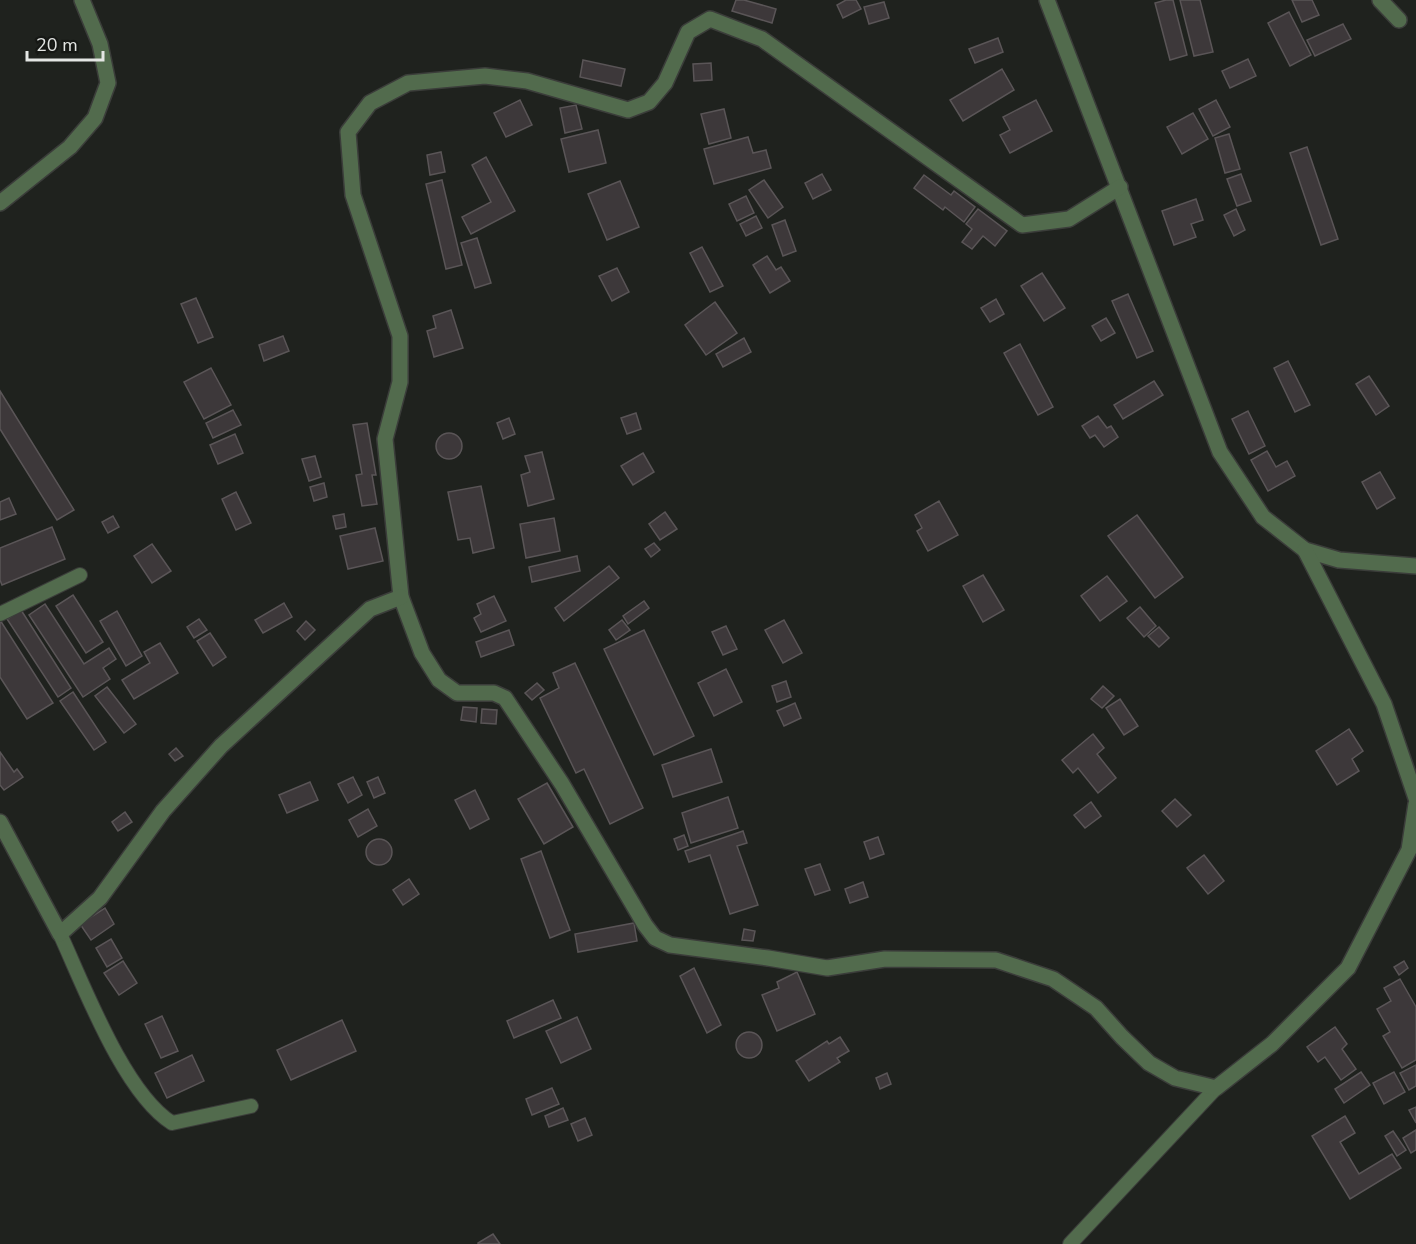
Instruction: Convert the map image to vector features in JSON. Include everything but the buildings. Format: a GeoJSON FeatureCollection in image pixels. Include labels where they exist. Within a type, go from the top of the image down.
{"type":"FeatureCollection","features":[{"type":"Feature","properties":{"kind":"street"},"geometry":{"type":"LineString","coordinates":[[0,203],[70,147],[95,118],[108,82],[100,44],[82,0]]}},
{"type":"Feature","properties":{"kind":"street"},"geometry":{"type":"LineString","coordinates":[[1047,0],[1220,452],[1263,517],[1305,550],[1339,560],[1416,566]]}},
{"type":"Feature","properties":{"kind":"street"},"geometry":{"type":"LineString","coordinates":[[1380,0],[1399,20]]}},
{"type":"Feature","properties":{"kind":"street"},"geometry":{"type":"LineString","coordinates":[[1120,188],[1069,219],[1022,225],[762,39],[710,19],[688,32],[665,83],[649,102],[628,110],[527,81],[485,76],[408,83],[370,103],[348,132],[353,195],[400,336],[400,382],[385,439],[401,597],[422,653],[439,680],[457,693],[494,693],[505,699],[556,776],[655,938],[670,945],[698,950],[827,968],[885,959],[996,960],[1053,978],[1096,1008],[1149,1064],[1175,1078],[1216,1088],[1272,1044],[1348,968],[1409,850],[1416,804]]}},
{"type":"Feature","properties":{"kind":"street"},"geometry":{"type":"LineString","coordinates":[[1305,550],[1384,704],[1416,798]]}},
{"type":"Feature","properties":{"kind":"street"},"geometry":{"type":"LineString","coordinates":[[0,822],[60,934],[100,898],[163,810],[221,746],[328,645],[370,609],[401,597]]}},
{"type":"Feature","properties":{"kind":"lane"},"geometry":{"type":"LineString","coordinates":[[0,614],[80,575]]}},
{"type":"Feature","properties":{"kind":"lane"},"geometry":{"type":"LineString","coordinates":[[60,934],[121,1063],[158,1114],[172,1123],[251,1106]]}},
{"type":"Feature","properties":{"kind":"lane"},"geometry":{"type":"LineString","coordinates":[[1070,1244],[1216,1088]]}}]}
